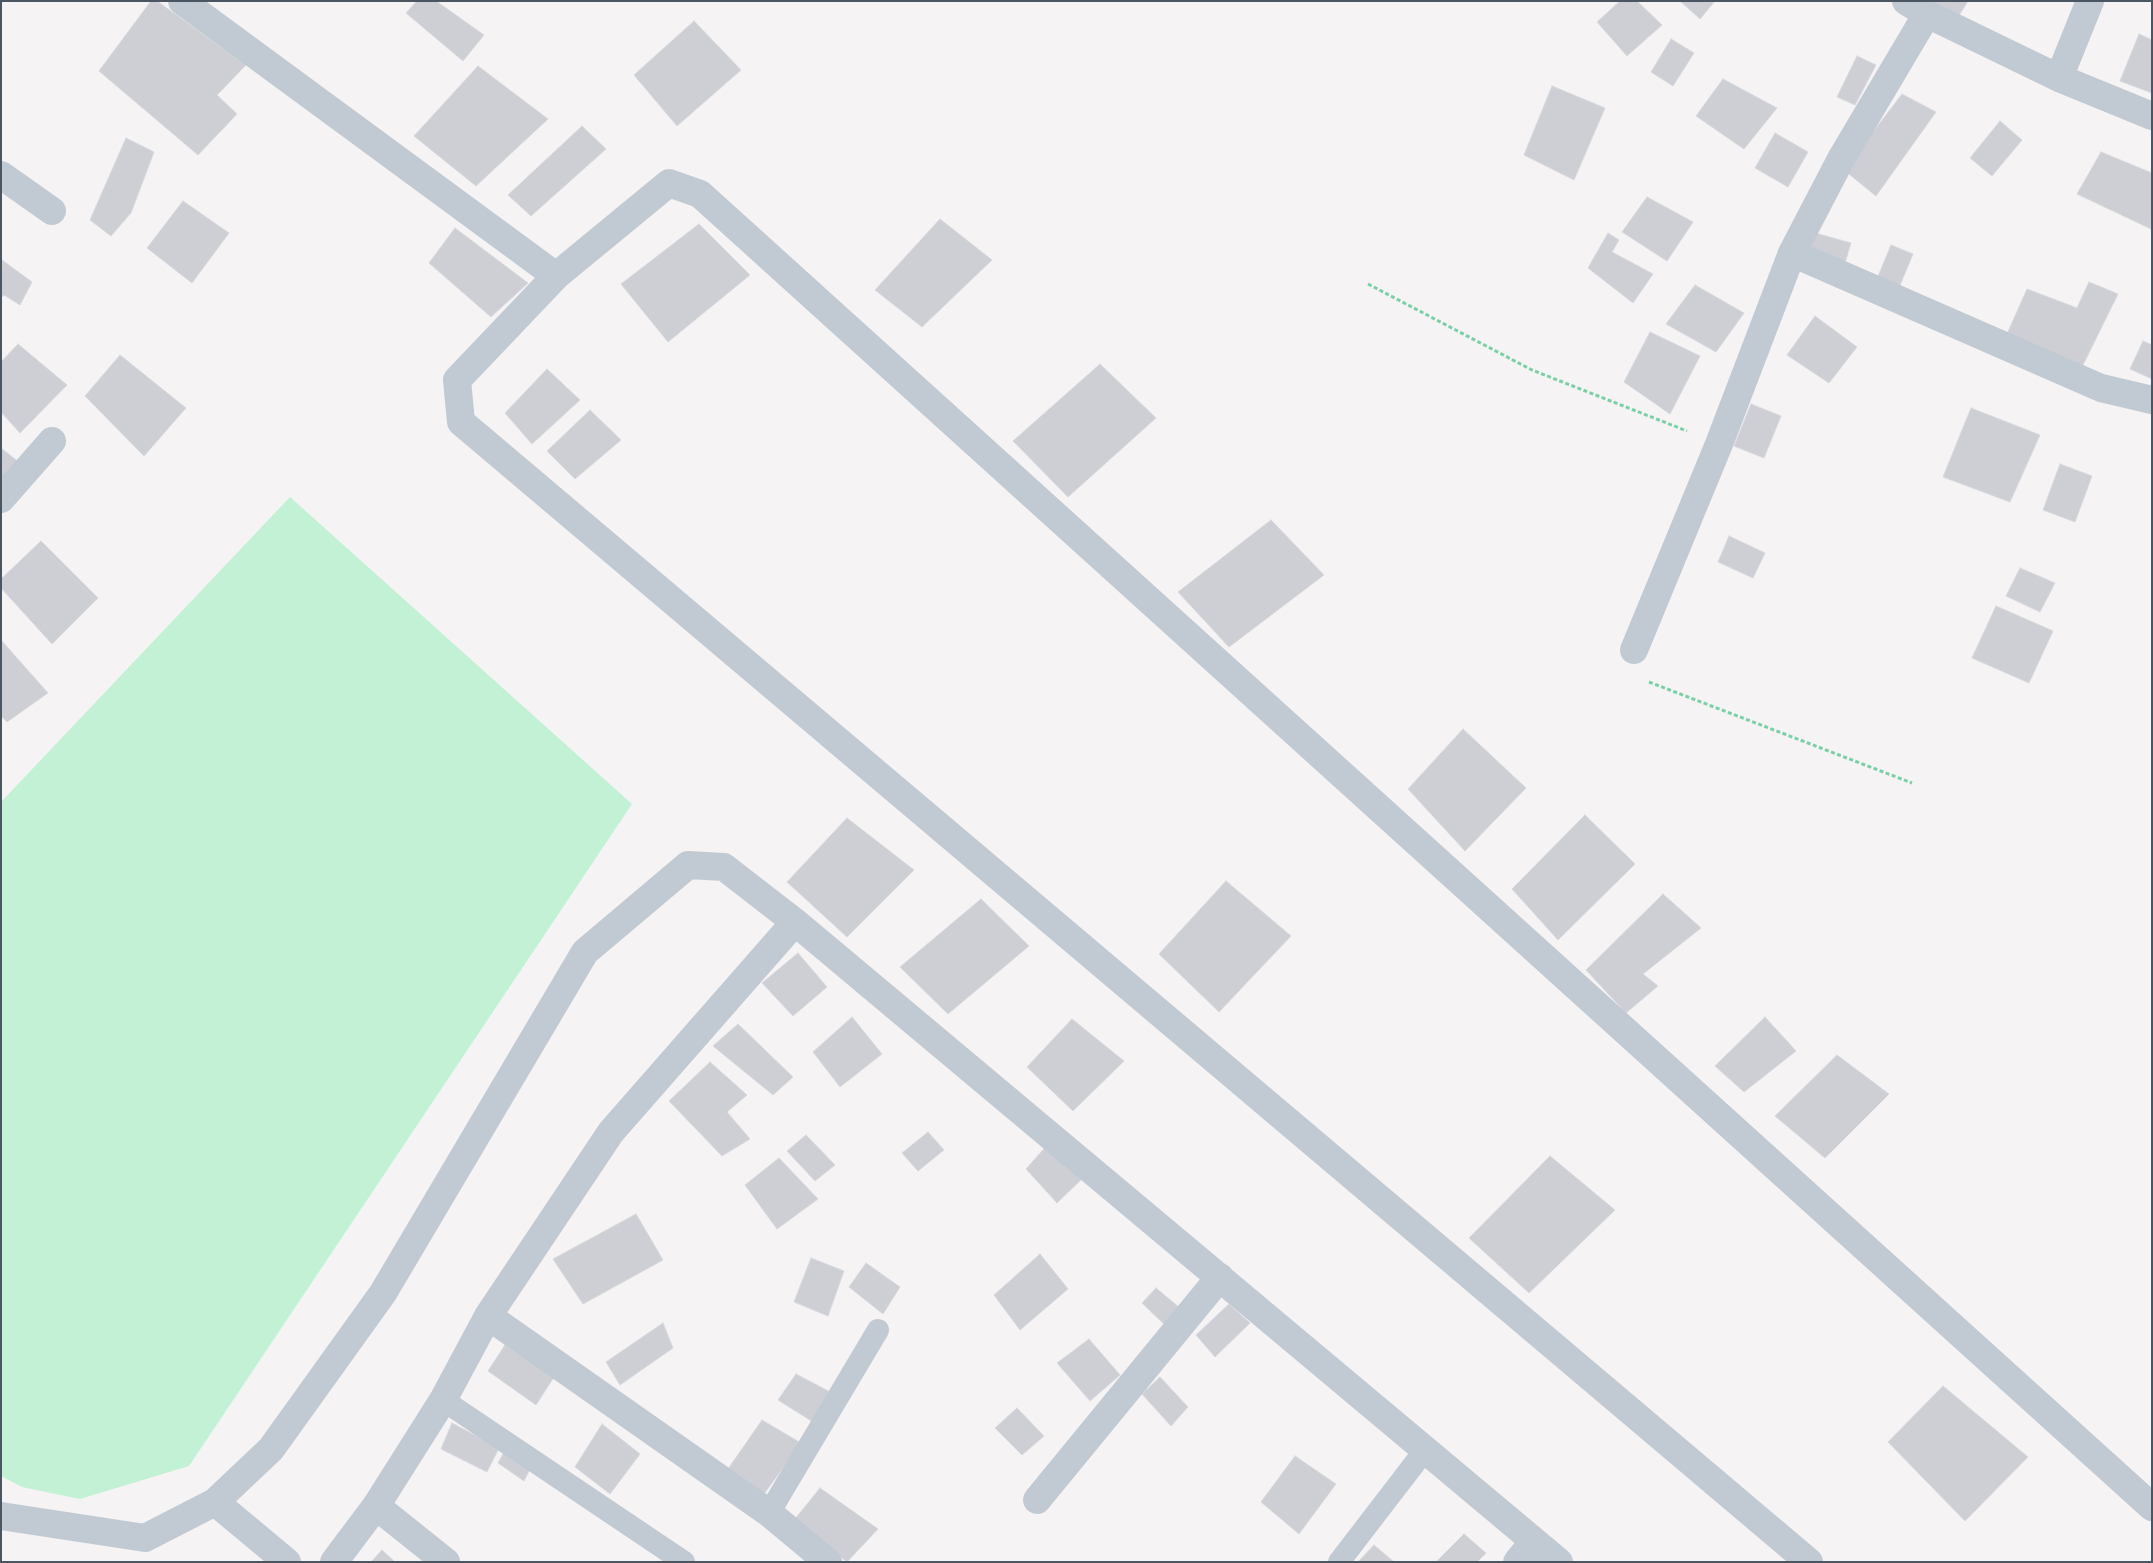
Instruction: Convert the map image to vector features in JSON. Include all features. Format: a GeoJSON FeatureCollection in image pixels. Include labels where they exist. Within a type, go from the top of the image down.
{"type":"FeatureCollection","features":[{"type":"Feature","properties":{"kind":"street"},"geometry":{"type":"LineString","coordinates":[[182,1],[556,276]]}},
{"type":"Feature","properties":{"kind":"street"},"geometry":{"type":"LineString","coordinates":[[2059,78],[2090,1]]}},
{"type":"Feature","properties":{"kind":"street"},"geometry":{"type":"LineString","coordinates":[[1634,650],[1719,444],[1792,253],[1916,8],[2059,78],[2152,116]]}},
{"type":"Feature","properties":{"kind":"street"},"geometry":{"type":"LineString","coordinates":[[1,176],[52,211]]}},
{"type":"Feature","properties":{"kind":"street"},"geometry":{"type":"LineString","coordinates":[[1809,1562],[461,422],[457,380],[556,276],[669,184],[700,194],[2152,1507]]}},
{"type":"Feature","properties":{"kind":"street"},"geometry":{"type":"LineString","coordinates":[[1792,253],[2101,388],[2152,400]]}},
{"type":"Feature","properties":{"kind":"street"},"geometry":{"type":"LineString","coordinates":[[1,499],[52,440]]}},
{"type":"Feature","properties":{"kind":"street"},"geometry":{"type":"LineString","coordinates":[[1,1516],[145,1538],[215,1502],[271,1449],[383,1293],[585,952],[688,866],[724,867],[795,922],[1559,1562]]}},
{"type":"Feature","properties":{"kind":"street"},"geometry":{"type":"LineString","coordinates":[[334,1562],[376,1506],[443,1400],[488,1316],[611,1132],[795,922]]}},
{"type":"Feature","properties":{"kind":"street"},"geometry":{"type":"LineString","coordinates":[[1037,1500],[1220,1277]]}},
{"type":"Feature","properties":{"kind":"street"},"geometry":{"type":"LineString","coordinates":[[488,1316],[769,1513],[828,1562]]}},
{"type":"Feature","properties":{"kind":"street"},"geometry":{"type":"LineString","coordinates":[[215,1502],[287,1562]]}},
{"type":"Feature","properties":{"kind":"street"},"geometry":{"type":"LineString","coordinates":[[376,1506],[446,1562]]}},
{"type":"Feature","properties":{"kind":"street"},"geometry":{"type":"LineString","coordinates":[[1517,1562],[1534,1542]]}},
{"type":"Feature","properties":{"kind":"lane"},"geometry":{"type":"LineString","coordinates":[[769,1513],[878,1330]]}},
{"type":"Feature","properties":{"kind":"lane"},"geometry":{"type":"LineString","coordinates":[[443,1400],[684,1562]]}},
{"type":"Feature","properties":{"kind":"lane"},"geometry":{"type":"LineString","coordinates":[[1339,1562],[1425,1450]]}},
{"type":"Feature","properties":{"kind":"path"},"geometry":{"type":"LineString","coordinates":[[1368,284],[1532,370],[1719,444]]}},
{"type":"Feature","properties":{"kind":"path"},"geometry":{"type":"LineString","coordinates":[[1634,650],[1622,671],[1912,782]]}},
{"type":"Feature","properties":{"kind":"green space"},"geometry":{"type":"Polygon","coordinates":[[[290,497],[632,804],[189,1466],[80,1499],[22,1487],[1,1476],[1,802],[290,497]]]}},
{"type":"Feature","properties":{"kind":"building"},"geometry":{"type":"Polygon","coordinates":[[[151,1],[157,1],[246,65],[217,95],[237,114],[198,155],[99,71],[151,1]]]}},
{"type":"Feature","properties":{"kind":"building"},"geometry":{"type":"Polygon","coordinates":[[[417,1],[436,1],[484,35],[463,61],[406,13],[417,1]]]}},
{"type":"Feature","properties":{"kind":"building"},"geometry":{"type":"Polygon","coordinates":[[[1620,1],[1637,1],[1662,25],[1627,56],[1597,22],[1620,1]]]}},
{"type":"Feature","properties":{"kind":"building"},"geometry":{"type":"Polygon","coordinates":[[[1680,1],[1715,1],[1700,19],[1680,1]]]}},
{"type":"Feature","properties":{"kind":"building"},"geometry":{"type":"Polygon","coordinates":[[[1917,1],[1968,1],[1955,22],[1917,1]]]}},
{"type":"Feature","properties":{"kind":"building"},"geometry":{"type":"Polygon","coordinates":[[[694,21],[741,70],[677,126],[634,75],[694,21]]]}},
{"type":"Feature","properties":{"kind":"building"},"geometry":{"type":"Polygon","coordinates":[[[2139,34],[2152,40],[2152,93],[2120,81],[2139,34]]]}},
{"type":"Feature","properties":{"kind":"building"},"geometry":{"type":"Polygon","coordinates":[[[1671,39],[1694,53],[1673,86],[1651,72],[1671,39]]]}},
{"type":"Feature","properties":{"kind":"building"},"geometry":{"type":"Polygon","coordinates":[[[1857,56],[1876,65],[1855,105],[1837,97],[1857,56]]]}},
{"type":"Feature","properties":{"kind":"building"},"geometry":{"type":"Polygon","coordinates":[[[478,66],[548,119],[476,186],[414,136],[478,66]]]}},
{"type":"Feature","properties":{"kind":"building"},"geometry":{"type":"Polygon","coordinates":[[[1723,79],[1777,108],[1744,149],[1696,116],[1723,79]]]}},
{"type":"Feature","properties":{"kind":"building"},"geometry":{"type":"Polygon","coordinates":[[[1552,86],[1605,108],[1574,180],[1524,155],[1552,86]]]}},
{"type":"Feature","properties":{"kind":"building"},"geometry":{"type":"Polygon","coordinates":[[[1902,94],[1936,112],[1876,196],[1844,170],[1902,94]]]}},
{"type":"Feature","properties":{"kind":"building"},"geometry":{"type":"Polygon","coordinates":[[[2000,121],[2022,140],[1992,176],[1970,158],[2000,121]]]}},
{"type":"Feature","properties":{"kind":"building"},"geometry":{"type":"Polygon","coordinates":[[[582,126],[606,149],[531,216],[508,195],[582,126]]]}},
{"type":"Feature","properties":{"kind":"building"},"geometry":{"type":"Polygon","coordinates":[[[1775,133],[1808,152],[1788,187],[1755,168],[1775,133]]]}},
{"type":"Feature","properties":{"kind":"building"},"geometry":{"type":"Polygon","coordinates":[[[126,138],[154,152],[131,213],[111,236],[90,220],[126,138]]]}},
{"type":"Feature","properties":{"kind":"building"},"geometry":{"type":"Polygon","coordinates":[[[2101,152],[2152,173],[2151,229],[2077,194],[2101,152]]]}},
{"type":"Feature","properties":{"kind":"building"},"geometry":{"type":"Polygon","coordinates":[[[1647,197],[1693,222],[1667,261],[1622,232],[1647,197]]]}},
{"type":"Feature","properties":{"kind":"building"},"geometry":{"type":"Polygon","coordinates":[[[183,201],[229,233],[192,283],[147,248],[183,201]]]}},
{"type":"Feature","properties":{"kind":"building"},"geometry":{"type":"Polygon","coordinates":[[[940,219],[992,260],[922,327],[875,290],[940,219]]]}},
{"type":"Feature","properties":{"kind":"building"},"geometry":{"type":"Polygon","coordinates":[[[699,224],[750,275],[668,342],[621,284],[699,224]]]}},
{"type":"Feature","properties":{"kind":"building"},"geometry":{"type":"Polygon","coordinates":[[[455,228],[528,283],[491,317],[429,263],[455,228]]]}},
{"type":"Feature","properties":{"kind":"building"},"geometry":{"type":"Polygon","coordinates":[[[1808,231],[1851,243],[1841,276],[1798,264],[1808,231]]]}},
{"type":"Feature","properties":{"kind":"building"},"geometry":{"type":"Polygon","coordinates":[[[1608,233],[1619,240],[1612,252],[1653,274],[1633,303],[1588,268],[1608,233]]]}},
{"type":"Feature","properties":{"kind":"building"},"geometry":{"type":"Polygon","coordinates":[[[1891,245],[1913,254],[1896,295],[1874,286],[1891,245]]]}},
{"type":"Feature","properties":{"kind":"building"},"geometry":{"type":"Polygon","coordinates":[[[2,260],[32,282],[20,305],[4,295],[1,298],[2,260]]]}},
{"type":"Feature","properties":{"kind":"building"},"geometry":{"type":"Polygon","coordinates":[[[2089,282],[2118,294],[2082,367],[2007,334],[2027,289],[2077,308],[2089,282]]]}},
{"type":"Feature","properties":{"kind":"building"},"geometry":{"type":"Polygon","coordinates":[[[1695,285],[1744,313],[1716,352],[1666,324],[1695,285]]]}},
{"type":"Feature","properties":{"kind":"building"},"geometry":{"type":"Polygon","coordinates":[[[1815,316],[1857,347],[1829,383],[1787,355],[1815,316]]]}},
{"type":"Feature","properties":{"kind":"building"},"geometry":{"type":"Polygon","coordinates":[[[1650,332],[1700,356],[1670,414],[1624,382],[1650,332]]]}},
{"type":"Feature","properties":{"kind":"building"},"geometry":{"type":"Polygon","coordinates":[[[2143,341],[2152,345],[2152,379],[2130,369],[2143,341]]]}},
{"type":"Feature","properties":{"kind":"building"},"geometry":{"type":"Polygon","coordinates":[[[18,344],[67,385],[20,433],[1,412],[1,362],[18,344]]]}},
{"type":"Feature","properties":{"kind":"building"},"geometry":{"type":"Polygon","coordinates":[[[120,355],[186,408],[144,456],[85,396],[120,355]]]}},
{"type":"Feature","properties":{"kind":"building"},"geometry":{"type":"Polygon","coordinates":[[[1100,364],[1156,418],[1068,497],[1013,441],[1100,364]]]}},
{"type":"Feature","properties":{"kind":"building"},"geometry":{"type":"Polygon","coordinates":[[[547,369],[580,400],[532,444],[505,413],[547,369]]]}},
{"type":"Feature","properties":{"kind":"building"},"geometry":{"type":"Polygon","coordinates":[[[1751,404],[1781,416],[1764,458],[1734,446],[1751,404]]]}},
{"type":"Feature","properties":{"kind":"building"},"geometry":{"type":"Polygon","coordinates":[[[1971,408],[2040,435],[2010,502],[1943,477],[1971,408]]]}},
{"type":"Feature","properties":{"kind":"building"},"geometry":{"type":"Polygon","coordinates":[[[590,410],[621,440],[575,479],[547,451],[590,410]]]}},
{"type":"Feature","properties":{"kind":"building"},"geometry":{"type":"Polygon","coordinates":[[[1,448],[20,463],[1,480],[1,448]]]}},
{"type":"Feature","properties":{"kind":"building"},"geometry":{"type":"Polygon","coordinates":[[[2060,464],[2092,476],[2075,522],[2043,510],[2060,464]]]}},
{"type":"Feature","properties":{"kind":"building"},"geometry":{"type":"Polygon","coordinates":[[[1271,520],[1324,575],[1229,647],[1178,592],[1271,520]]]}},
{"type":"Feature","properties":{"kind":"building"},"geometry":{"type":"Polygon","coordinates":[[[1729,536],[1765,553],[1753,578],[1718,562],[1729,536]]]}},
{"type":"Feature","properties":{"kind":"building"},"geometry":{"type":"Polygon","coordinates":[[[41,541],[98,598],[52,644],[1,588],[1,579],[41,541]]]}},
{"type":"Feature","properties":{"kind":"building"},"geometry":{"type":"Polygon","coordinates":[[[2020,568],[2055,583],[2040,612],[2006,596],[2020,568]]]}},
{"type":"Feature","properties":{"kind":"building"},"geometry":{"type":"Polygon","coordinates":[[[1996,606],[2053,631],[2029,683],[1972,658],[1996,606]]]}},
{"type":"Feature","properties":{"kind":"building"},"geometry":{"type":"Polygon","coordinates":[[[1,640],[48,693],[7,722],[1,716],[1,640]]]}},
{"type":"Feature","properties":{"kind":"building"},"geometry":{"type":"Polygon","coordinates":[[[1463,729],[1526,788],[1465,851],[1408,789],[1463,729]]]}},
{"type":"Feature","properties":{"kind":"building"},"geometry":{"type":"Polygon","coordinates":[[[1585,815],[1635,864],[1558,940],[1512,889],[1585,815]]]}},
{"type":"Feature","properties":{"kind":"building"},"geometry":{"type":"Polygon","coordinates":[[[847,818],[914,870],[847,937],[787,882],[847,818]]]}},
{"type":"Feature","properties":{"kind":"building"},"geometry":{"type":"Polygon","coordinates":[[[1226,881],[1291,936],[1219,1012],[1159,954],[1226,881]]]}},
{"type":"Feature","properties":{"kind":"building"},"geometry":{"type":"Polygon","coordinates":[[[1663,894],[1701,928],[1643,974],[1658,986],[1626,1013],[1586,970],[1663,894]]]}},
{"type":"Feature","properties":{"kind":"building"},"geometry":{"type":"Polygon","coordinates":[[[981,899],[1029,946],[948,1014],[900,967],[981,899]]]}},
{"type":"Feature","properties":{"kind":"building"},"geometry":{"type":"Polygon","coordinates":[[[798,953],[827,987],[793,1016],[762,983],[798,953]]]}},
{"type":"Feature","properties":{"kind":"building"},"geometry":{"type":"Polygon","coordinates":[[[852,1017],[882,1054],[840,1087],[813,1052],[852,1017]]]}},
{"type":"Feature","properties":{"kind":"building"},"geometry":{"type":"Polygon","coordinates":[[[1765,1017],[1796,1051],[1744,1092],[1715,1066],[1765,1017]]]}},
{"type":"Feature","properties":{"kind":"building"},"geometry":{"type":"Polygon","coordinates":[[[1072,1019],[1124,1061],[1073,1111],[1027,1067],[1072,1019]]]}},
{"type":"Feature","properties":{"kind":"building"},"geometry":{"type":"Polygon","coordinates":[[[738,1024],[793,1077],[773,1095],[713,1046],[738,1024]]]}},
{"type":"Feature","properties":{"kind":"building"},"geometry":{"type":"Polygon","coordinates":[[[1837,1055],[1889,1094],[1825,1158],[1775,1116],[1837,1055]]]}},
{"type":"Feature","properties":{"kind":"building"},"geometry":{"type":"Polygon","coordinates":[[[710,1062],[747,1095],[727,1112],[750,1139],[722,1156],[669,1101],[710,1062]]]}},
{"type":"Feature","properties":{"kind":"building"},"geometry":{"type":"Polygon","coordinates":[[[928,1132],[944,1150],[918,1171],[902,1153],[928,1132]]]}},
{"type":"Feature","properties":{"kind":"building"},"geometry":{"type":"Polygon","coordinates":[[[806,1135],[835,1165],[815,1181],[787,1151],[806,1135]]]}},
{"type":"Feature","properties":{"kind":"building"},"geometry":{"type":"Polygon","coordinates":[[[1050,1142],[1086,1175],[1057,1203],[1026,1169],[1050,1142]]]}},
{"type":"Feature","properties":{"kind":"building"},"geometry":{"type":"Polygon","coordinates":[[[1550,1156],[1615,1210],[1529,1293],[1469,1238],[1550,1156]]]}},
{"type":"Feature","properties":{"kind":"building"},"geometry":{"type":"Polygon","coordinates":[[[779,1158],[818,1199],[777,1229],[745,1185],[779,1158]]]}},
{"type":"Feature","properties":{"kind":"building"},"geometry":{"type":"Polygon","coordinates":[[[636,1214],[663,1260],[583,1304],[553,1259],[636,1214]]]}},
{"type":"Feature","properties":{"kind":"building"},"geometry":{"type":"Polygon","coordinates":[[[1040,1254],[1068,1289],[1020,1330],[994,1295],[1040,1254]]]}},
{"type":"Feature","properties":{"kind":"building"},"geometry":{"type":"Polygon","coordinates":[[[811,1258],[844,1271],[828,1316],[794,1302],[811,1258]]]}},
{"type":"Feature","properties":{"kind":"building"},"geometry":{"type":"Polygon","coordinates":[[[866,1263],[900,1287],[883,1314],[849,1287],[866,1263]]]}},
{"type":"Feature","properties":{"kind":"building"},"geometry":{"type":"Polygon","coordinates":[[[1156,1288],[1186,1313],[1170,1330],[1142,1303],[1156,1288]]]}},
{"type":"Feature","properties":{"kind":"building"},"geometry":{"type":"Polygon","coordinates":[[[1229,1304],[1250,1323],[1215,1357],[1196,1335],[1229,1304]]]}},
{"type":"Feature","properties":{"kind":"building"},"geometry":{"type":"Polygon","coordinates":[[[663,1323],[673,1348],[620,1385],[606,1362],[663,1323]]]}},
{"type":"Feature","properties":{"kind":"building"},"geometry":{"type":"Polygon","coordinates":[[[1089,1339],[1120,1375],[1090,1401],[1057,1363],[1089,1339]]]}},
{"type":"Feature","properties":{"kind":"building"},"geometry":{"type":"Polygon","coordinates":[[[505,1345],[554,1377],[536,1405],[488,1371],[505,1345]]]}},
{"type":"Feature","properties":{"kind":"building"},"geometry":{"type":"Polygon","coordinates":[[[796,1374],[834,1394],[813,1422],[778,1400],[796,1374]]]}},
{"type":"Feature","properties":{"kind":"building"},"geometry":{"type":"Polygon","coordinates":[[[1160,1377],[1188,1407],[1171,1426],[1142,1394],[1160,1377]]]}},
{"type":"Feature","properties":{"kind":"building"},"geometry":{"type":"Polygon","coordinates":[[[1943,1386],[2028,1457],[1965,1521],[1888,1442],[1943,1386]]]}},
{"type":"Feature","properties":{"kind":"building"},"geometry":{"type":"Polygon","coordinates":[[[1017,1408],[1044,1436],[1022,1455],[995,1428],[1017,1408]]]}},
{"type":"Feature","properties":{"kind":"building"},"geometry":{"type":"Polygon","coordinates":[[[762,1420],[801,1443],[764,1494],[728,1469],[762,1420]]]}},
{"type":"Feature","properties":{"kind":"building"},"geometry":{"type":"Polygon","coordinates":[[[452,1423],[499,1448],[487,1472],[441,1449],[452,1423]]]}},
{"type":"Feature","properties":{"kind":"building"},"geometry":{"type":"Polygon","coordinates":[[[602,1424],[640,1454],[610,1494],[575,1467],[602,1424]]]}},
{"type":"Feature","properties":{"kind":"building"},"geometry":{"type":"Polygon","coordinates":[[[507,1447],[533,1463],[524,1481],[498,1463],[507,1447]]]}},
{"type":"Feature","properties":{"kind":"building"},"geometry":{"type":"Polygon","coordinates":[[[1295,1456],[1336,1484],[1299,1534],[1261,1502],[1295,1456]]]}},
{"type":"Feature","properties":{"kind":"building"},"geometry":{"type":"Polygon","coordinates":[[[820,1488],[878,1529],[847,1562],[795,1519],[820,1488]]]}},
{"type":"Feature","properties":{"kind":"building"},"geometry":{"type":"Polygon","coordinates":[[[1464,1534],[1486,1553],[1477,1562],[1436,1562],[1464,1534]]]}},
{"type":"Feature","properties":{"kind":"building"},"geometry":{"type":"Polygon","coordinates":[[[1374,1545],[1394,1562],[1358,1562],[1374,1545]]]}},
{"type":"Feature","properties":{"kind":"building"},"geometry":{"type":"Polygon","coordinates":[[[382,1550],[395,1562],[371,1562],[382,1550]]]}}]}
